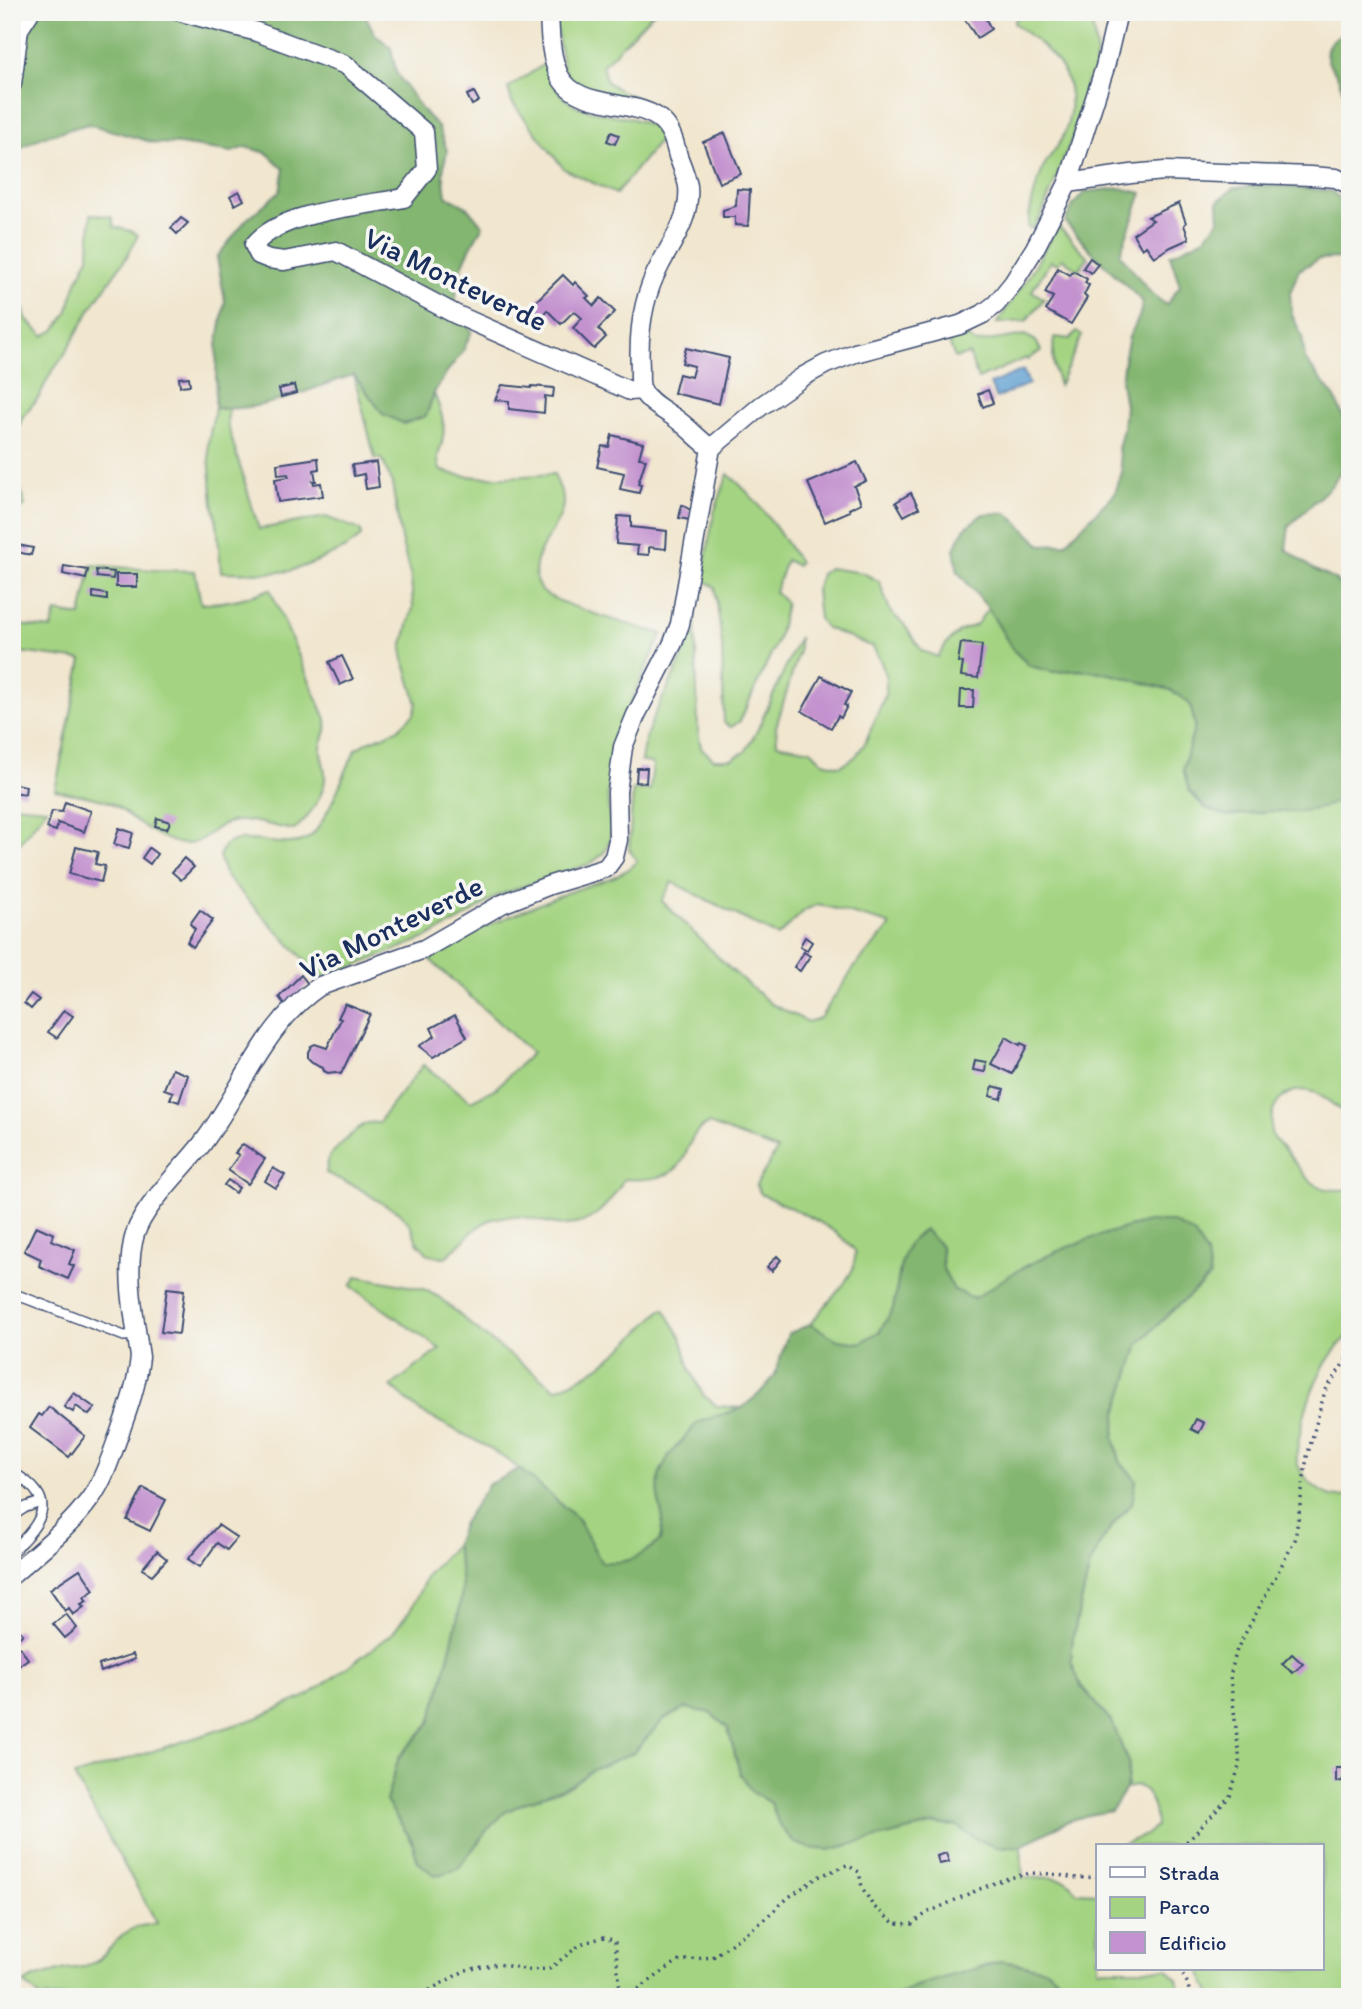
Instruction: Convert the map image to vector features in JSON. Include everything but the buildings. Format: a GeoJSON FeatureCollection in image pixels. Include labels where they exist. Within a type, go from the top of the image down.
{"type":"FeatureCollection","features":[{"type":"Feature","properties":{"kind":"street"},"geometry":{"type":"LineString","coordinates":[[12,84],[19,29],[30,12]]}},
{"type":"Feature","properties":{"kind":"street","name":"Via Monteverde"},"geometry":{"type":"LineString","coordinates":[[12,1575],[72,1521],[91,1498],[105,1474],[134,1393],[139,1357],[131,1292],[131,1264],[135,1235],[144,1215],[204,1142],[270,1037],[295,1006],[320,986],[424,949],[502,904],[550,885],[606,868],[614,857],[618,840],[617,792],[623,747],[680,624],[711,448],[680,421],[654,404],[642,390],[630,391],[467,319],[336,251],[284,261],[259,255],[254,245],[260,237],[301,216],[404,198],[427,169],[424,132],[346,65],[254,31],[181,12]]}},
{"type":"Feature","properties":{"kind":"street"},"geometry":{"type":"LineString","coordinates":[[549,12],[551,53],[560,78],[574,92],[601,102],[649,113],[662,121],[671,134],[687,184],[689,204],[679,233],[658,267],[647,297],[640,330],[642,390]]}},
{"type":"Feature","properties":{"kind":"street"},"geometry":{"type":"LineString","coordinates":[[711,448],[761,405],[827,364],[960,325],[996,304],[1035,248],[1068,183],[1105,67],[1118,12]]}},
{"type":"Feature","properties":{"kind":"street"},"geometry":{"type":"LineString","coordinates":[[1068,183],[1131,173],[1178,171],[1336,178],[1350,185]]}},
{"type":"Feature","properties":{"kind":"lane"},"geometry":{"type":"LineString","coordinates":[[12,1293],[124,1336],[137,1335]]}},
{"type":"Feature","properties":{"kind":"lane"},"geometry":{"type":"LineString","coordinates":[[12,1472],[26,1480],[38,1492],[43,1513],[38,1523],[12,1552]]}},
{"type":"Feature","properties":{"kind":"lane"},"geometry":{"type":"LineString","coordinates":[[12,1516],[41,1502]]}},
{"type":"Feature","properties":{"kind":"path"},"geometry":{"type":"LineString","coordinates":[[1184,1844],[1230,1796],[1240,1763],[1230,1676],[1237,1649],[1295,1541],[1307,1457],[1325,1391],[1350,1354]]}},
{"type":"Feature","properties":{"kind":"path"},"geometry":{"type":"LineString","coordinates":[[417,1997],[466,1970],[498,1964],[529,1970],[549,1969],[581,1944],[604,1937],[615,1941],[620,1990],[630,1996],[678,1961],[713,1957],[818,1877],[847,1865],[859,1872],[862,1887],[873,1906],[894,1923],[912,1924],[927,1913],[1005,1879],[1031,1874],[1096,1877]]}},
{"type":"Feature","properties":{"kind":"path"},"geometry":{"type":"LineString","coordinates":[[1180,1970],[1188,1984],[1190,1997]]}},
{"type":"Feature","properties":{"kind":"green space"},"geometry":{"type":"Polygon","coordinates":[[[12,12],[364,12],[374,33],[391,48],[396,72],[422,110],[438,127],[447,150],[443,172],[446,196],[467,207],[483,226],[462,268],[455,301],[455,314],[472,331],[462,353],[434,393],[426,416],[404,424],[383,414],[354,375],[270,403],[215,408],[217,346],[225,301],[217,257],[246,220],[280,191],[284,169],[267,153],[245,147],[232,152],[155,143],[88,124],[42,137],[12,152],[12,12]]]}},
{"type":"Feature","properties":{"kind":"green space"},"geometry":{"type":"Polygon","coordinates":[[[554,12],[654,12],[602,66],[607,82],[655,106],[580,87],[564,72],[554,12]]]}},
{"type":"Feature","properties":{"kind":"green space"},"geometry":{"type":"Polygon","coordinates":[[[1050,12],[1090,12],[1097,54],[1072,138],[1054,184],[1041,216],[1033,228],[1028,228],[1043,167],[1059,144],[1067,126],[1070,95],[1066,76],[1056,60],[1014,23],[1017,16],[1036,18],[1050,12]]]}},
{"type":"Feature","properties":{"kind":"green space"},"geometry":{"type":"Polygon","coordinates":[[[1350,33],[1350,100],[1327,59],[1327,48],[1338,37],[1350,33]]]}},
{"type":"Feature","properties":{"kind":"green space"},"geometry":{"type":"Polygon","coordinates":[[[549,61],[557,89],[565,99],[592,111],[639,121],[664,135],[616,194],[564,169],[512,102],[508,88],[549,61]]]}},
{"type":"Feature","properties":{"kind":"green space"},"geometry":{"type":"Polygon","coordinates":[[[1265,185],[1331,191],[1350,207],[1350,262],[1343,258],[1319,259],[1299,270],[1290,293],[1292,315],[1302,336],[1305,359],[1335,398],[1345,421],[1350,444],[1344,467],[1331,486],[1289,526],[1286,549],[1313,569],[1334,579],[1350,595],[1350,796],[1321,808],[1297,812],[1273,811],[1227,816],[1205,808],[1189,791],[1183,769],[1195,725],[1190,704],[1171,690],[1123,677],[1078,670],[1053,672],[1030,666],[1013,650],[988,608],[958,572],[954,549],[965,528],[983,514],[1007,513],[1041,545],[1065,544],[1115,493],[1122,472],[1118,449],[1125,406],[1121,382],[1124,360],[1129,337],[1143,302],[1065,222],[1073,205],[1085,192],[1120,188],[1142,193],[1120,254],[1151,293],[1166,305],[1180,286],[1170,255],[1205,238],[1219,220],[1218,201],[1234,188],[1265,185]]]}},
{"type":"Feature","properties":{"kind":"green space"},"geometry":{"type":"Polygon","coordinates":[[[91,214],[112,217],[114,227],[138,235],[128,255],[49,376],[39,397],[23,416],[15,437],[13,461],[25,506],[12,517],[12,295],[19,297],[27,320],[44,336],[56,329],[67,313],[78,279],[89,257],[91,214]]]}},
{"type":"Feature","properties":{"kind":"green space"},"geometry":{"type":"Polygon","coordinates":[[[1058,226],[1088,257],[1078,270],[1062,258],[1058,264],[1051,261],[1032,291],[1044,299],[1026,321],[997,323],[1030,274],[1058,226]]]}},
{"type":"Feature","properties":{"kind":"green space"},"geometry":{"type":"Polygon","coordinates":[[[1077,332],[1082,335],[1059,386],[1053,350],[1055,337],[1070,339],[1077,332]]]}},
{"type":"Feature","properties":{"kind":"green space"},"geometry":{"type":"Polygon","coordinates":[[[964,335],[976,343],[1025,335],[1036,341],[1041,351],[1027,360],[1026,358],[978,379],[969,354],[955,358],[948,340],[964,335]]]}},
{"type":"Feature","properties":{"kind":"green space"},"geometry":{"type":"Polygon","coordinates":[[[354,375],[383,414],[426,416],[434,393],[444,426],[438,456],[440,470],[481,477],[554,474],[562,493],[563,505],[560,517],[537,560],[535,572],[540,589],[547,595],[577,608],[662,634],[628,709],[615,748],[608,788],[610,840],[600,857],[589,864],[499,895],[461,920],[428,937],[328,977],[320,976],[226,877],[219,856],[224,846],[232,841],[291,843],[312,835],[329,807],[356,749],[397,730],[414,714],[417,704],[402,648],[413,607],[411,578],[401,539],[392,483],[382,459],[375,458],[354,375]]]}},
{"type":"Feature","properties":{"kind":"green space"},"geometry":{"type":"Polygon","coordinates":[[[215,408],[229,409],[227,423],[259,529],[326,517],[358,529],[361,537],[346,548],[290,571],[221,572],[208,444],[215,408]]]}},
{"type":"Feature","properties":{"kind":"green space"},"geometry":{"type":"Polygon","coordinates":[[[728,474],[758,504],[799,562],[797,566],[786,560],[775,592],[786,603],[778,639],[740,721],[731,727],[724,723],[722,644],[715,587],[702,579],[714,513],[728,474]]]}},
{"type":"Feature","properties":{"kind":"green space"},"geometry":{"type":"Polygon","coordinates":[[[92,565],[195,571],[201,604],[236,600],[270,589],[326,719],[321,748],[325,773],[323,789],[310,812],[294,830],[237,821],[223,824],[196,842],[183,844],[155,834],[107,802],[55,790],[82,660],[12,651],[12,639],[16,637],[19,625],[51,629],[56,612],[81,616],[92,565]]]}},
{"type":"Feature","properties":{"kind":"green space"},"geometry":{"type":"Polygon","coordinates":[[[829,568],[863,573],[879,581],[891,613],[903,623],[922,651],[938,657],[947,643],[960,631],[976,625],[988,608],[1013,650],[1053,672],[1101,672],[1171,690],[1190,704],[1195,725],[1183,769],[1189,791],[1205,808],[1227,816],[1273,811],[1297,812],[1350,796],[1350,1116],[1314,1092],[1301,1090],[1287,1094],[1277,1103],[1271,1130],[1272,1135],[1314,1184],[1328,1189],[1350,1189],[1350,1334],[1323,1368],[1311,1393],[1303,1420],[1297,1458],[1302,1472],[1319,1490],[1336,1497],[1350,1495],[1350,1997],[1212,1997],[1199,1970],[1324,1970],[1324,1844],[1122,1844],[1146,1835],[1156,1826],[1153,1808],[1146,1792],[1141,1788],[1136,1785],[1126,1789],[1129,1765],[1112,1722],[1081,1686],[1071,1661],[1073,1636],[1090,1565],[1101,1542],[1132,1504],[1136,1480],[1120,1462],[1114,1437],[1117,1413],[1139,1343],[1210,1277],[1124,1228],[1036,1262],[974,1298],[954,1290],[943,1269],[941,1246],[901,1264],[893,1309],[880,1331],[860,1343],[838,1340],[810,1324],[844,1284],[853,1269],[856,1252],[824,1225],[761,1194],[756,1185],[777,1150],[709,1124],[696,1133],[683,1160],[673,1171],[656,1178],[624,1179],[605,1206],[588,1219],[568,1225],[520,1217],[497,1218],[475,1229],[445,1257],[429,1255],[417,1242],[411,1226],[400,1212],[326,1173],[329,1156],[359,1128],[368,1123],[379,1123],[423,1065],[471,1101],[496,1088],[532,1053],[428,958],[486,926],[566,893],[614,877],[637,861],[629,849],[633,789],[650,790],[653,764],[641,761],[644,746],[683,656],[695,614],[698,731],[701,748],[714,759],[731,759],[745,752],[799,637],[799,651],[776,727],[777,744],[811,750],[823,762],[840,766],[855,757],[865,743],[885,696],[886,678],[873,647],[826,628],[819,619],[816,590],[821,574],[829,568]],[[672,882],[662,901],[728,967],[771,1004],[808,1022],[820,1018],[856,965],[890,927],[889,924],[818,904],[805,910],[778,936],[672,882]]]}},
{"type":"Feature","properties":{"kind":"green space"},"geometry":{"type":"Polygon","coordinates":[[[12,805],[47,808],[12,853],[12,805]]]}},
{"type":"Feature","properties":{"kind":"green space"},"geometry":{"type":"Polygon","coordinates":[[[1148,1222],[1173,1222],[1194,1234],[1207,1254],[1210,1277],[1139,1343],[1117,1413],[1114,1437],[1120,1462],[1136,1480],[1132,1504],[1101,1542],[1090,1565],[1073,1636],[1071,1661],[1081,1686],[1112,1722],[1129,1765],[1126,1789],[1111,1811],[1066,1822],[1021,1846],[997,1847],[976,1839],[957,1826],[935,1824],[828,1850],[810,1848],[795,1843],[779,1825],[771,1803],[752,1792],[740,1773],[728,1728],[710,1713],[686,1708],[664,1719],[634,1752],[590,1771],[571,1785],[505,1812],[487,1830],[458,1869],[435,1876],[418,1862],[412,1841],[386,1801],[399,1757],[430,1723],[459,1612],[462,1589],[455,1545],[463,1523],[489,1484],[520,1469],[578,1519],[601,1562],[633,1559],[660,1541],[663,1519],[658,1497],[659,1475],[669,1455],[698,1422],[742,1408],[760,1393],[774,1377],[788,1334],[810,1324],[838,1340],[860,1343],[880,1331],[893,1309],[901,1264],[908,1244],[924,1229],[941,1246],[943,1269],[954,1290],[974,1298],[1015,1272],[1063,1249],[1148,1222]]]}},
{"type":"Feature","properties":{"kind":"green space"},"geometry":{"type":"Polygon","coordinates":[[[357,1276],[423,1289],[439,1297],[483,1335],[556,1389],[600,1365],[664,1309],[681,1337],[690,1369],[703,1395],[717,1406],[742,1408],[698,1422],[658,1497],[663,1519],[660,1541],[633,1559],[601,1562],[578,1519],[520,1469],[488,1447],[419,1411],[391,1386],[440,1349],[351,1286],[357,1276]]]}},
{"type":"Feature","properties":{"kind":"green space"},"geometry":{"type":"Polygon","coordinates":[[[455,1545],[462,1589],[443,1680],[430,1723],[399,1757],[386,1801],[412,1841],[418,1862],[474,1849],[487,1830],[505,1812],[571,1785],[590,1771],[634,1752],[664,1719],[686,1708],[710,1713],[728,1728],[740,1773],[752,1792],[771,1803],[779,1825],[828,1850],[935,1824],[957,1826],[976,1839],[997,1847],[1021,1846],[1023,1878],[1061,1879],[1073,1886],[1077,1892],[1096,1893],[1096,1970],[1168,1970],[1177,1979],[1181,1997],[1079,1997],[1046,1969],[1002,1961],[915,1986],[894,1997],[40,1997],[24,1983],[99,1960],[122,1935],[136,1927],[157,1923],[74,1776],[257,1718],[309,1695],[391,1635],[411,1609],[428,1574],[455,1545]]]}},
{"type":"Feature","properties":{"kind":"green space"},"geometry":{"type":"Polygon","coordinates":[[[1001,1961],[1046,1969],[1079,1997],[894,1997],[933,1981],[1001,1961]]]}},
{"type":"Feature","properties":{"kind":"water"},"geometry":{"type":"Polygon","coordinates":[[[1023,370],[1029,384],[996,398],[990,384],[1023,370]]]}}]}
